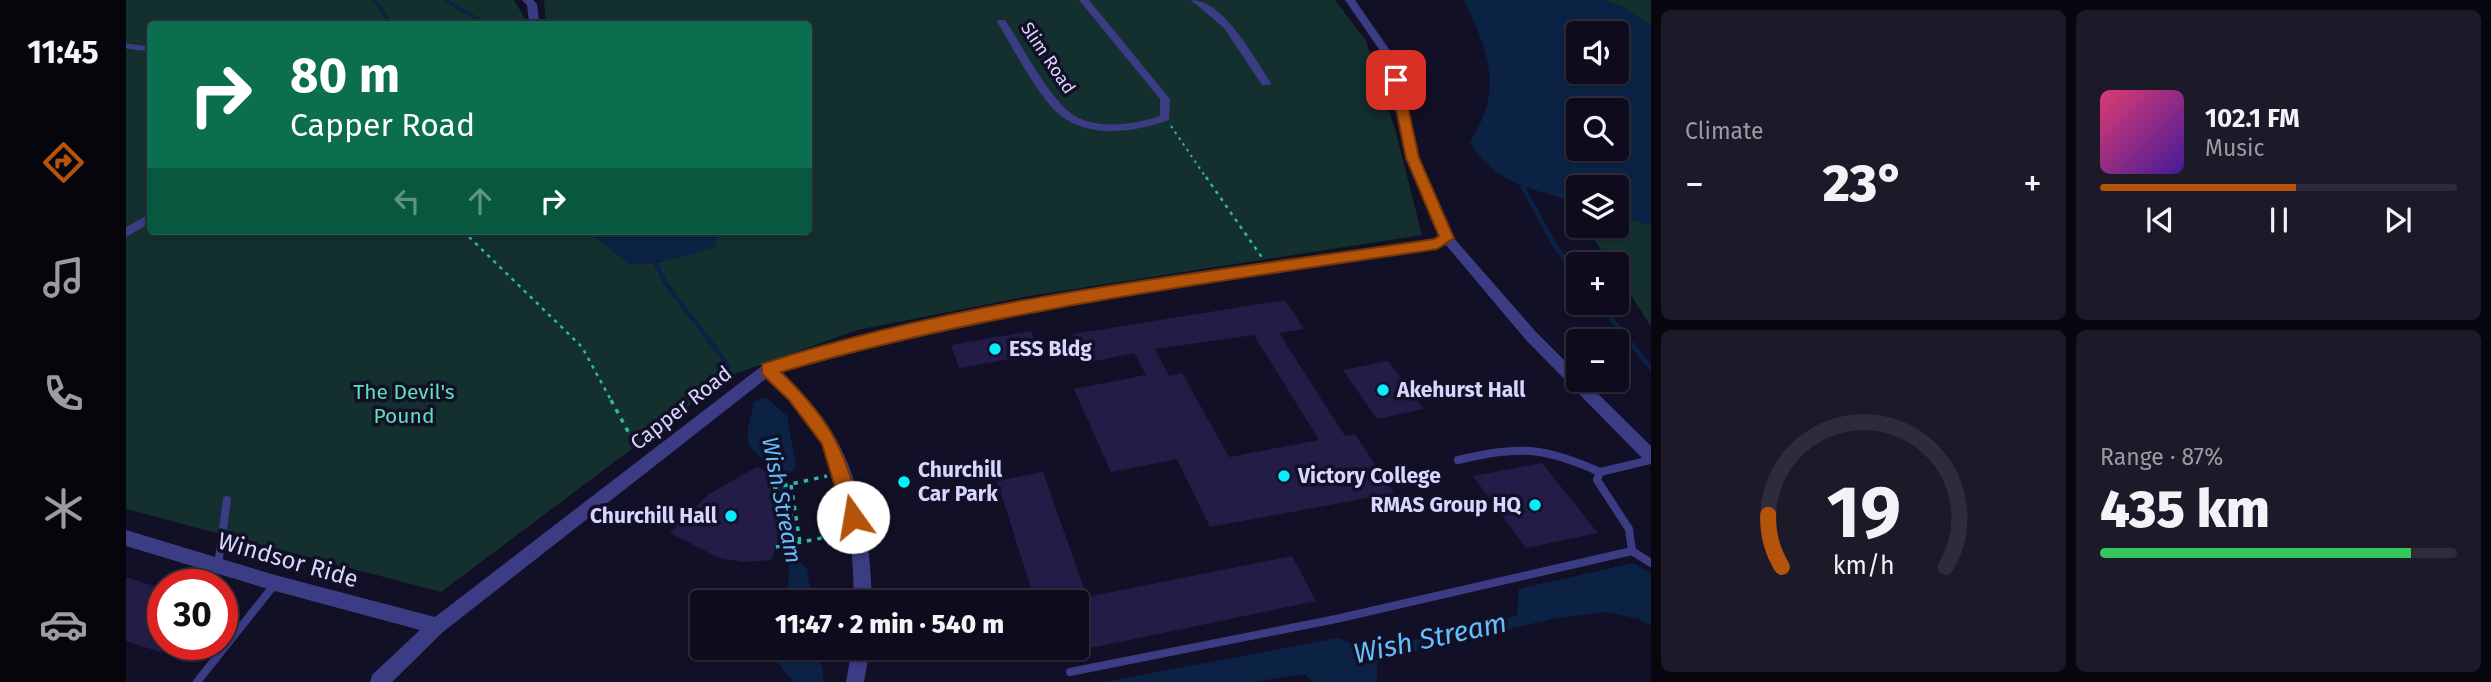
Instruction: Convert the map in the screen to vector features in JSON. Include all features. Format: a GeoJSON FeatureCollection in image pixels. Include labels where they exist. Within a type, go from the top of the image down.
{"type":"FeatureCollection","features":[{"type":"Feature","properties":{"kind":"street"},"geometry":{"type":"LineString","coordinates":[[527,0],[531,4],[534,21]]}},
{"type":"Feature","properties":{"kind":"street"},"geometry":{"type":"LineString","coordinates":[[1084,0],[1165,99],[1166,118]]}},
{"type":"Feature","properties":{"kind":"street"},"geometry":{"type":"LineString","coordinates":[[1196,0],[1228,26],[1266,83]]}},
{"type":"Feature","properties":{"kind":"street"},"geometry":{"type":"LineString","coordinates":[[1350,0],[1388,55],[1403,105],[1412,158],[1447,238],[1531,337],[1651,458]]}},
{"type":"Feature","properties":{"kind":"street","name":"Slim Road"},"geometry":{"type":"LineString","coordinates":[[1002,22],[1069,118],[1088,124],[1125,126],[1151,124],[1166,118]]}},
{"type":"Feature","properties":{"kind":"street"},"geometry":{"type":"LineString","coordinates":[[126,233],[147,220]]}},
{"type":"Feature","properties":{"kind":"street","name":"Capper Road"},"geometry":{"type":"LineString","coordinates":[[379,682],[437,626],[768,369],[859,343],[1040,304],[1437,243],[1447,238]]}},
{"type":"Feature","properties":{"kind":"street"},"geometry":{"type":"LineString","coordinates":[[768,369],[820,426],[842,473],[856,532],[862,590]]}},
{"type":"Feature","properties":{"kind":"street","name":"Windsor Ride"},"geometry":{"type":"LineString","coordinates":[[126,538],[275,583],[437,626]]}},
{"type":"Feature","properties":{"kind":"street"},"geometry":{"type":"LineString","coordinates":[[855,682],[859,660]]}},
{"type":"Feature","properties":{"kind":"lane"},"geometry":{"type":"LineString","coordinates":[[126,46],[147,50]]}},
{"type":"Feature","properties":{"kind":"lane"},"geometry":{"type":"LineString","coordinates":[[1458,460],[1507,449],[1540,448],[1600,472],[1651,458]]}},
{"type":"Feature","properties":{"kind":"lane"},"geometry":{"type":"LineString","coordinates":[[1600,472],[1597,480],[1629,530],[1632,551]]}},
{"type":"Feature","properties":{"kind":"lane"},"geometry":{"type":"LineString","coordinates":[[218,565],[227,500]]}},
{"type":"Feature","properties":{"kind":"lane"},"geometry":{"type":"LineString","coordinates":[[1070,672],[1336,619],[1632,551],[1651,564]]}},
{"type":"Feature","properties":{"kind":"lane"},"geometry":{"type":"LineString","coordinates":[[197,682],[275,583]]}},
{"type":"Feature","properties":{"kind":"path"},"geometry":{"type":"LineString","coordinates":[[1166,118],[1270,269]]}},
{"type":"Feature","properties":{"kind":"path"},"geometry":{"type":"LineString","coordinates":[[467,235],[582,347],[645,462]]}},
{"type":"Feature","properties":{"kind":"path"},"geometry":{"type":"LineString","coordinates":[[773,488],[842,473]]}},
{"type":"Feature","properties":{"kind":"path"},"geometry":{"type":"LineString","coordinates":[[791,485],[800,543]]}},
{"type":"Feature","properties":{"kind":"path"},"geometry":{"type":"LineString","coordinates":[[778,518],[796,514]]}},
{"type":"Feature","properties":{"kind":"path"},"geometry":{"type":"LineString","coordinates":[[776,547],[856,532]]}},
{"type":"Feature","properties":{"kind":"green space","name":"The Devil's Pound"},"geometry":{"type":"Polygon","coordinates":[[[126,0],[514,0],[526,21],[147,21],[147,235],[593,235],[629,264],[656,263],[715,247],[714,235],[812,235],[812,21],[546,21],[544,0],[1335,0],[1366,41],[1395,129],[1422,235],[1029,296],[857,330],[729,376],[441,592],[126,509],[126,0]]]}},
{"type":"Feature","properties":{"kind":"green space"},"geometry":{"type":"Polygon","coordinates":[[[1604,0],[1651,0],[1651,25],[1627,9],[1604,0]]]}},
{"type":"Feature","properties":{"kind":"green space"},"geometry":{"type":"Polygon","coordinates":[[[1629,219],[1651,225],[1651,326],[1629,292],[1629,252],[1603,252],[1593,238],[1629,238],[1629,219]]]}},
{"type":"Feature","properties":{"kind":"water"},"geometry":{"type":"Polygon","coordinates":[[[1464,0],[1604,0],[1627,9],[1651,25],[1651,225],[1629,219],[1629,175],[1566,175],[1566,199],[1517,184],[1480,157],[1470,142],[1481,123],[1490,88],[1486,54],[1464,0]]]}},
{"type":"Feature","properties":{"kind":"water"},"geometry":{"type":"Polygon","coordinates":[[[593,235],[717,235],[715,247],[704,251],[662,261],[629,264],[593,235]]]}},
{"type":"Feature","properties":{"kind":"water"},"geometry":{"type":"Polygon","coordinates":[[[766,397],[787,416],[796,467],[786,477],[801,563],[807,569],[810,590],[788,590],[789,570],[774,467],[755,452],[748,440],[754,402],[766,397]]]}},
{"type":"Feature","properties":{"kind":"water"},"geometry":{"type":"Polygon","coordinates":[[[1634,563],[1651,573],[1651,626],[1639,619],[1607,612],[1556,618],[1377,660],[1377,682],[1313,682],[1304,674],[1253,682],[1104,682],[1338,638],[1370,650],[1517,616],[1519,589],[1634,563]]]}},
{"type":"Feature","properties":{"kind":"water"},"geometry":{"type":"Polygon","coordinates":[[[775,660],[821,660],[824,682],[794,682],[775,660]]]}},
{"type":"Feature","properties":{"kind":"building"},"geometry":{"type":"Polygon","coordinates":[[[1285,300],[1304,329],[1279,333],[1345,436],[1355,434],[1394,493],[1210,527],[1177,459],[1111,472],[1074,389],[1146,375],[1134,353],[1086,363],[1073,334],[1285,300]],[[1254,335],[1155,349],[1169,376],[1182,373],[1229,457],[1319,440],[1254,335]]]}},
{"type":"Feature","properties":{"kind":"building","name":"ESS Bldg"},"geometry":{"type":"Polygon","coordinates":[[[1031,331],[1040,354],[959,368],[951,345],[1031,331]]]}},
{"type":"Feature","properties":{"kind":"building","name":"Akehurst Hall"},"geometry":{"type":"Polygon","coordinates":[[[1388,361],[1424,409],[1377,419],[1343,370],[1388,361]]]}},
{"type":"Feature","properties":{"kind":"building","name":"RMAS Group HQ"},"geometry":{"type":"Polygon","coordinates":[[[1542,463],[1598,533],[1526,548],[1473,476],[1542,463]]]}},
{"type":"Feature","properties":{"kind":"building","name":"Churchill Hall"},"geometry":{"type":"Polygon","coordinates":[[[757,467],[765,471],[778,513],[778,542],[771,560],[743,562],[719,558],[670,533],[709,494],[757,467]]]}},
{"type":"Feature","properties":{"kind":"building"},"geometry":{"type":"Polygon","coordinates":[[[1043,472],[1085,590],[1032,590],[997,481],[1043,472]]]}},
{"type":"Feature","properties":{"kind":"building"},"geometry":{"type":"Polygon","coordinates":[[[1292,556],[1316,601],[1089,648],[1089,597],[1292,556]]]}},
{"type":"Feature","properties":{"kind":"building"},"geometry":{"type":"Polygon","coordinates":[[[126,577],[147,584],[147,648],[126,641],[126,577]]]}},
{"type":"Feature","properties":{"kind":"waterway"},"geometry":{"type":"LineString","coordinates":[[375,0],[389,21]]}},
{"type":"Feature","properties":{"kind":"waterway","name":"Wish Stream"},"geometry":{"type":"LineString","coordinates":[[445,0],[481,21]]}},
{"type":"Feature","properties":{"kind":"waterway"},"geometry":{"type":"LineString","coordinates":[[1523,187],[1555,246],[1566,260]]}},
{"type":"Feature","properties":{"kind":"waterway","name":"Wish Stream"},"geometry":{"type":"LineString","coordinates":[[653,258],[666,284],[729,366]]}},
{"type":"Feature","properties":{"kind":"waterway"},"geometry":{"type":"LineString","coordinates":[[1609,315],[1651,368]]}},
{"type":"Feature","properties":{"kind":"place","name":"ESS Bldg"},"geometry":{"type":"Point","coordinates":[995,349]}},
{"type":"Feature","properties":{"kind":"place","name":"Akehurst Hall"},"geometry":{"type":"Point","coordinates":[1383,390]}},
{"type":"Feature","properties":{"kind":"place","name":"Victory College"},"geometry":{"type":"Point","coordinates":[1284,476]}},
{"type":"Feature","properties":{"kind":"place","name":"Churchill Car Park"},"geometry":{"type":"Point","coordinates":[904,482]}},
{"type":"Feature","properties":{"kind":"place","name":"RMAS Group HQ"},"geometry":{"type":"Point","coordinates":[1535,505]}},
{"type":"Feature","properties":{"kind":"place","name":"Churchill Hall"},"geometry":{"type":"Point","coordinates":[731,516]}},
{"type":"Feature","properties":{"kind":"route"},"geometry":{"type":"LineString","coordinates":[[853,517],[837,456],[829,440],[794,395],[768,369],[859,343],[1040,304],[1437,243],[1447,238],[1412,158],[1396,80]]}}]}
